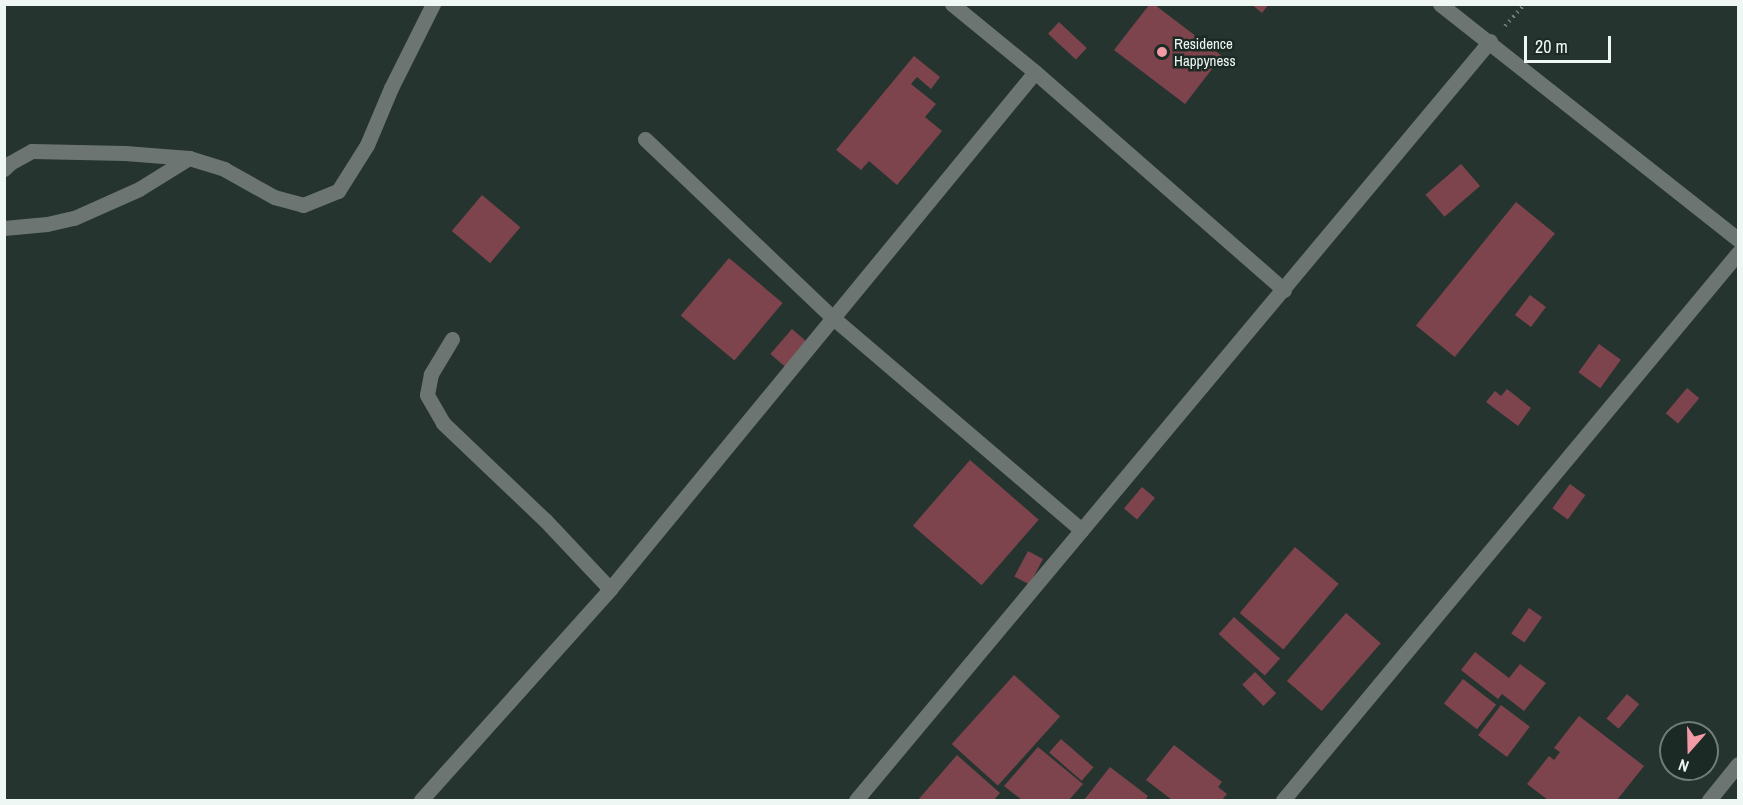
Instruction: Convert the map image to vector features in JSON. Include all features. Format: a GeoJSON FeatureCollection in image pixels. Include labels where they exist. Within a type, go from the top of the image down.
{"type":"FeatureCollection","features":[{"type":"Feature","properties":{"kind":"street"},"geometry":{"type":"LineString","coordinates":[[4,169],[10,163],[32,151],[125,153],[189,158],[224,169],[274,197],[303,205],[338,191],[367,145],[391,88],[433,4]]}},
{"type":"Feature","properties":{"kind":"street"},"geometry":{"type":"LineString","coordinates":[[952,4],[1035,72],[1284,290]]}},
{"type":"Feature","properties":{"kind":"street"},"geometry":{"type":"LineString","coordinates":[[1440,4],[1738,238]]}},
{"type":"Feature","properties":{"kind":"street"},"geometry":{"type":"LineString","coordinates":[[856,801],[1490,41]]}},
{"type":"Feature","properties":{"kind":"street"},"geometry":{"type":"LineString","coordinates":[[421,801],[610,589],[1035,72]]}},
{"type":"Feature","properties":{"kind":"street"},"geometry":{"type":"LineString","coordinates":[[645,139],[832,317],[1081,530]]}},
{"type":"Feature","properties":{"kind":"street"},"geometry":{"type":"LineString","coordinates":[[4,228],[46,224],[74,218],[139,189],[189,158]]}},
{"type":"Feature","properties":{"kind":"street"},"geometry":{"type":"LineString","coordinates":[[1283,801],[1738,253]]}},
{"type":"Feature","properties":{"kind":"street"},"geometry":{"type":"LineString","coordinates":[[452,339],[431,374],[427,395],[442,423],[545,520],[610,589]]}},
{"type":"Feature","properties":{"kind":"street"},"geometry":{"type":"LineString","coordinates":[[1709,801],[1738,764]]}},
{"type":"Feature","properties":{"kind":"path"},"geometry":{"type":"LineString","coordinates":[[1490,41],[1525,4]]}},
{"type":"Feature","properties":{"kind":"building"},"geometry":{"type":"Polygon","coordinates":[[[1251,4],[1269,4],[1262,13],[1251,4]]]}},
{"type":"Feature","properties":{"kind":"building"},"geometry":{"type":"Polygon","coordinates":[[[1149,5],[1155,5],[1222,56],[1185,104],[1114,50],[1149,5]]]}},
{"type":"Feature","properties":{"kind":"building"},"geometry":{"type":"Polygon","coordinates":[[[1059,22],[1087,48],[1076,60],[1048,34],[1059,22]]]}},
{"type":"Feature","properties":{"kind":"building"},"geometry":{"type":"Polygon","coordinates":[[[914,56],[940,77],[931,89],[917,77],[911,84],[936,104],[925,117],[942,131],[897,185],[869,161],[861,170],[836,150],[914,56]]]}},
{"type":"Feature","properties":{"kind":"building"},"geometry":{"type":"Polygon","coordinates":[[[1461,164],[1480,186],[1445,217],[1426,195],[1461,164]]]}},
{"type":"Feature","properties":{"kind":"building"},"geometry":{"type":"Polygon","coordinates":[[[482,195],[520,227],[490,263],[452,231],[482,195]]]}},
{"type":"Feature","properties":{"kind":"building"},"geometry":{"type":"Polygon","coordinates":[[[1516,202],[1555,233],[1455,357],[1416,326],[1516,202]]]}},
{"type":"Feature","properties":{"kind":"building"},"geometry":{"type":"Polygon","coordinates":[[[729,258],[783,303],[734,360],[681,315],[729,258]]]}},
{"type":"Feature","properties":{"kind":"building"},"geometry":{"type":"Polygon","coordinates":[[[1530,295],[1546,307],[1531,327],[1515,315],[1530,295]]]}},
{"type":"Feature","properties":{"kind":"building"},"geometry":{"type":"Polygon","coordinates":[[[792,329],[807,342],[785,367],[770,354],[792,329]]]}},
{"type":"Feature","properties":{"kind":"building"},"geometry":{"type":"Polygon","coordinates":[[[1599,344],[1621,360],[1600,388],[1578,372],[1599,344]]]}},
{"type":"Feature","properties":{"kind":"building"},"geometry":{"type":"Polygon","coordinates":[[[1687,388],[1699,398],[1678,424],[1666,413],[1687,388]]]}},
{"type":"Feature","properties":{"kind":"building"},"geometry":{"type":"Polygon","coordinates":[[[1507,389],[1531,408],[1518,426],[1486,402],[1495,391],[1501,396],[1507,389]]]}},
{"type":"Feature","properties":{"kind":"building"},"geometry":{"type":"Polygon","coordinates":[[[970,460],[1039,520],[982,585],[913,526],[970,460]]]}},
{"type":"Feature","properties":{"kind":"building"},"geometry":{"type":"Polygon","coordinates":[[[1570,484],[1585,495],[1568,519],[1552,508],[1570,484]]]}},
{"type":"Feature","properties":{"kind":"building"},"geometry":{"type":"Polygon","coordinates":[[[1142,487],[1155,498],[1137,519],[1124,508],[1142,487]]]}},
{"type":"Feature","properties":{"kind":"building"},"geometry":{"type":"Polygon","coordinates":[[[1295,547],[1339,584],[1283,650],[1240,613],[1295,547]]]}},
{"type":"Feature","properties":{"kind":"building"},"geometry":{"type":"Polygon","coordinates":[[[1028,551],[1043,559],[1029,585],[1014,577],[1028,551]]]}},
{"type":"Feature","properties":{"kind":"building"},"geometry":{"type":"Polygon","coordinates":[[[1529,608],[1542,617],[1524,643],[1511,633],[1529,608]]]}},
{"type":"Feature","properties":{"kind":"building"},"geometry":{"type":"Polygon","coordinates":[[[1346,613],[1381,643],[1322,711],[1287,681],[1346,613]]]}},
{"type":"Feature","properties":{"kind":"building"},"geometry":{"type":"Polygon","coordinates":[[[1234,617],[1280,658],[1265,676],[1219,634],[1234,617]]]}},
{"type":"Feature","properties":{"kind":"building"},"geometry":{"type":"Polygon","coordinates":[[[1475,652],[1509,678],[1520,664],[1546,683],[1524,711],[1502,694],[1498,699],[1461,670],[1475,652]]]}},
{"type":"Feature","properties":{"kind":"building"},"geometry":{"type":"Polygon","coordinates":[[[1255,672],[1276,693],[1263,706],[1242,685],[1255,672]]]}},
{"type":"Feature","properties":{"kind":"building"},"geometry":{"type":"Polygon","coordinates":[[[1014,675],[1060,716],[998,786],[952,744],[1014,675]]]}},
{"type":"Feature","properties":{"kind":"building"},"geometry":{"type":"Polygon","coordinates":[[[1463,679],[1496,705],[1477,729],[1444,703],[1463,679]]]}},
{"type":"Feature","properties":{"kind":"building"},"geometry":{"type":"Polygon","coordinates":[[[1627,694],[1639,704],[1619,729],[1606,719],[1627,694]]]}},
{"type":"Feature","properties":{"kind":"building"},"geometry":{"type":"Polygon","coordinates":[[[1501,705],[1530,727],[1507,757],[1478,735],[1501,705]]]}},
{"type":"Feature","properties":{"kind":"building"},"geometry":{"type":"Polygon","coordinates":[[[1579,716],[1644,766],[1617,800],[1548,800],[1527,784],[1549,756],[1554,760],[1560,752],[1554,748],[1579,716]]]}},
{"type":"Feature","properties":{"kind":"building"},"geometry":{"type":"Polygon","coordinates":[[[1061,739],[1093,767],[1082,781],[1049,753],[1061,739]]]}},
{"type":"Feature","properties":{"kind":"building"},"geometry":{"type":"Polygon","coordinates":[[[1174,745],[1222,782],[1218,787],[1227,794],[1222,800],[1172,800],[1146,780],[1174,745]]]}},
{"type":"Feature","properties":{"kind":"building"},"geometry":{"type":"Polygon","coordinates":[[[1038,747],[1083,784],[1069,800],[1022,800],[1004,786],[1038,747]]]}},
{"type":"Feature","properties":{"kind":"building"},"geometry":{"type":"Polygon","coordinates":[[[957,755],[1000,793],[994,800],[918,800],[957,755]]]}},
{"type":"Feature","properties":{"kind":"building"},"geometry":{"type":"Polygon","coordinates":[[[1110,767],[1148,796],[1145,800],[1084,800],[1110,767]]]}},
{"type":"Feature","properties":{"kind":"place","name":"Residence Happyness"},"geometry":{"type":"Point","coordinates":[1162,52]}}]}
